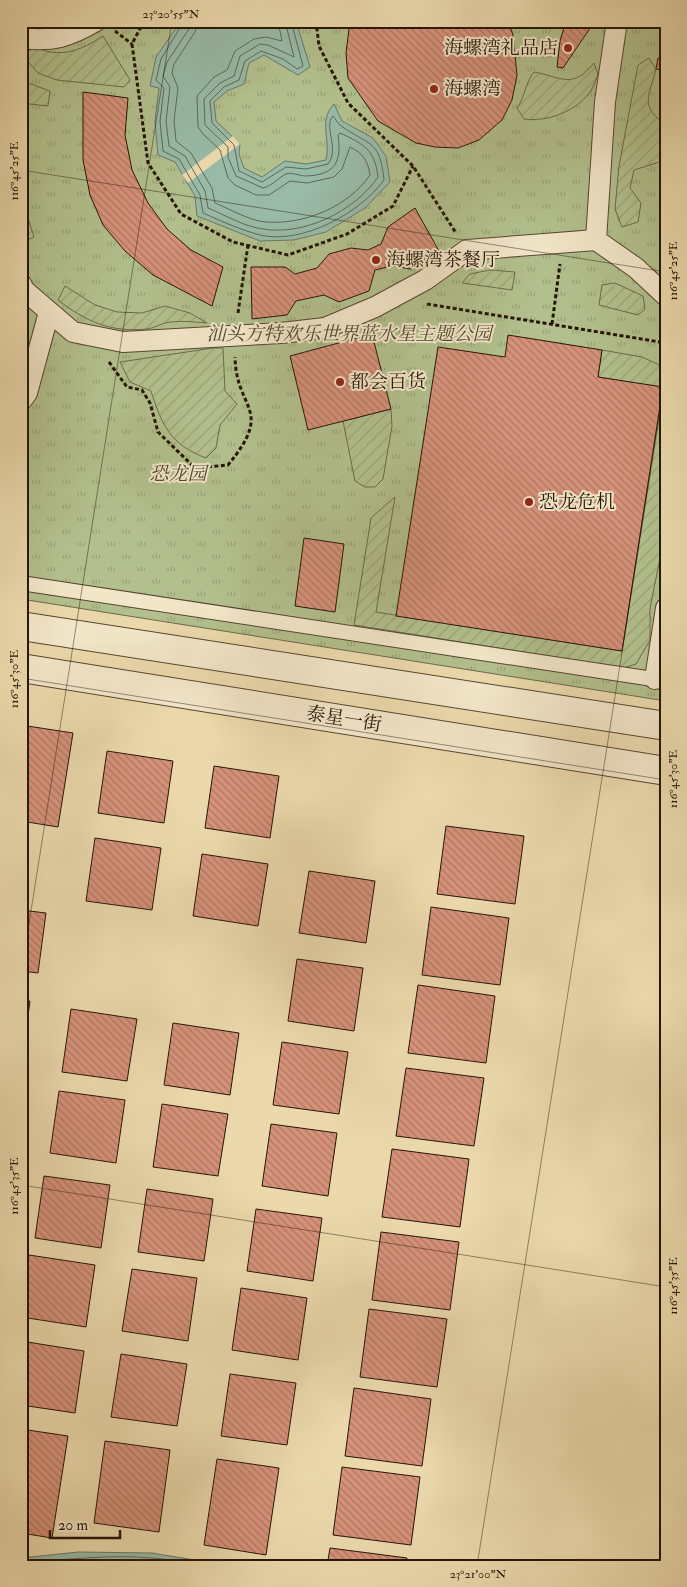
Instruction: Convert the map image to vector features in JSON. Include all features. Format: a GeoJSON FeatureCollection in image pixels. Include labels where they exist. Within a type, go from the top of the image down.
{"type":"FeatureCollection","features":[{"type":"Feature","properties":{"kind":"street"},"geometry":{"type":"LineString","coordinates":[[21,38],[43,41],[72,35],[96,21]]}},
{"type":"Feature","properties":{"kind":"street"},"geometry":{"type":"LineString","coordinates":[[596,240],[604,102],[617,21]]}},
{"type":"Feature","properties":{"kind":"street"},"geometry":{"type":"LineString","coordinates":[[21,284],[24,290],[73,332],[123,342],[281,333],[325,328],[392,298],[425,280],[467,250],[596,240],[636,268],[666,296]]}},
{"type":"Feature","properties":{"kind":"street"},"geometry":{"type":"LineString","coordinates":[[21,401],[27,392],[49,312]]}},
{"type":"Feature","properties":{"kind":"street"},"geometry":{"type":"LineString","coordinates":[[660,680],[666,608]]}},
{"type":"Feature","properties":{"kind":"street"},"geometry":{"type":"LineString","coordinates":[[21,626],[666,726]]}},
{"type":"Feature","properties":{"kind":"street","name":"泰星一街"},"geometry":{"type":"LineString","coordinates":[[21,668],[666,771]]}},
{"type":"Feature","properties":{"kind":"lane"},"geometry":{"type":"LineString","coordinates":[[21,583],[660,680]]}},
{"type":"Feature","properties":{"kind":"path"},"geometry":{"type":"LineString","coordinates":[[144,21],[132,44],[148,163],[181,214],[233,242],[288,255],[347,234],[393,206],[414,166]]}},
{"type":"Feature","properties":{"kind":"path"},"geometry":{"type":"LineString","coordinates":[[316,21],[319,46],[348,103],[414,166],[467,250]]}},
{"type":"Feature","properties":{"kind":"path"},"geometry":{"type":"LineString","coordinates":[[552,324],[562,244]]}},
{"type":"Feature","properties":{"kind":"path"},"geometry":{"type":"LineString","coordinates":[[102,338],[105,356],[127,387],[142,390],[150,403],[158,432],[195,468],[228,465],[245,444],[253,421],[248,402],[235,371],[235,335],[248,245]]}},
{"type":"Feature","properties":{"kind":"path"},"geometry":{"type":"LineString","coordinates":[[392,298],[666,343]]}},
{"type":"Feature","properties":{"kind":"green space","name":"汕头方特欢乐世界蓝水星主题公园"},"geometry":{"type":"Polygon","coordinates":[[[21,21],[666,21],[666,701],[21,599],[21,21]]]}},
{"type":"Feature","properties":{"kind":"green space"},"geometry":{"type":"Polygon","coordinates":[[[26,21],[76,21],[51,27],[26,21]]]}},
{"type":"Feature","properties":{"kind":"green space"},"geometry":{"type":"Polygon","coordinates":[[[103,36],[130,80],[124,87],[57,80],[38,73],[24,57],[33,47],[52,52],[69,52],[86,46],[103,36]]]}},
{"type":"Feature","properties":{"kind":"green space"},"geometry":{"type":"Polygon","coordinates":[[[649,58],[656,69],[649,94],[649,106],[652,112],[666,125],[666,160],[634,170],[630,188],[641,203],[638,222],[622,227],[615,209],[619,166],[638,65],[649,58]]]}},
{"type":"Feature","properties":{"kind":"green space"},"geometry":{"type":"Polygon","coordinates":[[[594,63],[598,74],[594,85],[577,105],[551,117],[533,120],[524,119],[517,108],[528,81],[534,72],[566,80],[573,79],[586,71],[594,63]]]}},
{"type":"Feature","properties":{"kind":"green space"},"geometry":{"type":"Polygon","coordinates":[[[21,75],[23,81],[50,91],[48,106],[21,103],[21,75]]]}},
{"type":"Feature","properties":{"kind":"green space"},"geometry":{"type":"Polygon","coordinates":[[[21,196],[34,237],[21,243],[21,196]]]}},
{"type":"Feature","properties":{"kind":"green space"},"geometry":{"type":"Polygon","coordinates":[[[490,270],[515,272],[512,290],[462,283],[470,274],[490,270]]]}},
{"type":"Feature","properties":{"kind":"green space"},"geometry":{"type":"Polygon","coordinates":[[[615,283],[643,296],[645,309],[638,315],[599,305],[602,285],[615,283]]]}},
{"type":"Feature","properties":{"kind":"green space"},"geometry":{"type":"Polygon","coordinates":[[[65,286],[95,305],[117,312],[142,313],[165,306],[190,313],[207,323],[175,322],[147,329],[134,330],[110,327],[78,314],[58,300],[65,286]]]}},
{"type":"Feature","properties":{"kind":"green space"},"geometry":{"type":"Polygon","coordinates":[[[223,348],[225,391],[237,404],[220,425],[216,448],[206,458],[184,447],[176,440],[164,424],[151,391],[130,382],[120,362],[223,348]]]}},
{"type":"Feature","properties":{"kind":"green space"},"geometry":{"type":"Polygon","coordinates":[[[602,350],[642,357],[666,368],[666,529],[650,608],[650,640],[636,664],[624,668],[354,625],[371,518],[395,497],[376,612],[622,651],[663,388],[598,377],[602,350]]]}},
{"type":"Feature","properties":{"kind":"green space"},"geometry":{"type":"Polygon","coordinates":[[[391,409],[392,426],[383,479],[375,487],[365,487],[355,481],[343,421],[391,409]]]}},
{"type":"Feature","properties":{"kind":"water"},"geometry":{"type":"Polygon","coordinates":[[[181,21],[296,21],[310,67],[298,75],[264,55],[249,63],[244,84],[227,91],[214,102],[216,121],[240,144],[239,154],[244,168],[262,177],[285,161],[306,164],[326,160],[327,117],[329,110],[334,104],[342,121],[373,138],[386,156],[390,182],[365,208],[326,232],[294,240],[260,241],[197,216],[195,196],[175,162],[158,155],[155,121],[159,88],[150,86],[156,57],[181,21]]]}},
{"type":"Feature","properties":{"kind":"water"},"geometry":{"type":"Polygon","coordinates":[[[78,1552],[152,1553],[231,1566],[21,1566],[21,1558],[78,1552]]]}},
{"type":"Feature","properties":{"kind":"pier"},"geometry":{"type":"Polygon","coordinates":[[[233,136],[240,144],[188,183],[182,175],[233,136]]]}},
{"type":"Feature","properties":{"kind":"building","name":"海螺湾"},"geometry":{"type":"Polygon","coordinates":[[[350,21],[508,21],[513,35],[517,75],[512,100],[502,120],[479,140],[458,148],[435,147],[416,143],[378,121],[348,78],[346,53],[350,21]]]}},
{"type":"Feature","properties":{"kind":"building","name":"海螺湾礼品店"},"geometry":{"type":"Polygon","coordinates":[[[566,21],[595,21],[563,68],[557,67],[560,41],[566,21]]]}},
{"type":"Feature","properties":{"kind":"building"},"geometry":{"type":"Polygon","coordinates":[[[658,58],[666,59],[666,71],[656,69],[658,58]]]}},
{"type":"Feature","properties":{"kind":"building"},"geometry":{"type":"Polygon","coordinates":[[[83,92],[128,98],[125,135],[132,170],[148,203],[167,229],[191,250],[223,267],[212,306],[153,275],[125,251],[103,225],[90,195],[83,160],[83,92]]]}},
{"type":"Feature","properties":{"kind":"building","name":"海螺湾茶餐厅"},"geometry":{"type":"Polygon","coordinates":[[[415,208],[440,253],[411,269],[391,266],[375,270],[369,291],[339,302],[324,295],[296,301],[287,315],[252,319],[251,267],[285,267],[295,274],[317,268],[329,254],[351,248],[368,250],[381,244],[388,227],[415,208]]]}},
{"type":"Feature","properties":{"kind":"building","name":"都会百货"},"geometry":{"type":"Polygon","coordinates":[[[372,334],[391,409],[308,430],[290,356],[372,334]]]}},
{"type":"Feature","properties":{"kind":"building","name":"恐龙危机"},"geometry":{"type":"Polygon","coordinates":[[[508,335],[602,350],[598,377],[663,387],[622,651],[396,616],[438,347],[505,357],[508,335]]]}},
{"type":"Feature","properties":{"kind":"building"},"geometry":{"type":"Polygon","coordinates":[[[304,538],[344,544],[335,612],[295,606],[304,538]]]}},
{"type":"Feature","properties":{"kind":"building"},"geometry":{"type":"Polygon","coordinates":[[[21,725],[73,733],[58,827],[21,821],[21,725]]]}},
{"type":"Feature","properties":{"kind":"building"},"geometry":{"type":"Polygon","coordinates":[[[107,751],[173,761],[164,823],[98,813],[107,751]]]}},
{"type":"Feature","properties":{"kind":"building"},"geometry":{"type":"Polygon","coordinates":[[[214,766],[279,776],[270,838],[205,828],[214,766]]]}},
{"type":"Feature","properties":{"kind":"building"},"geometry":{"type":"Polygon","coordinates":[[[446,826],[524,836],[515,904],[437,894],[446,826]]]}},
{"type":"Feature","properties":{"kind":"building"},"geometry":{"type":"Polygon","coordinates":[[[95,838],[161,848],[152,910],[86,901],[95,838]]]}},
{"type":"Feature","properties":{"kind":"building"},"geometry":{"type":"Polygon","coordinates":[[[202,854],[268,864],[258,926],[193,916],[202,854]]]}},
{"type":"Feature","properties":{"kind":"building"},"geometry":{"type":"Polygon","coordinates":[[[309,871],[375,881],[366,943],[299,933],[309,871]]]}},
{"type":"Feature","properties":{"kind":"building"},"geometry":{"type":"Polygon","coordinates":[[[431,907],[509,918],[500,985],[422,975],[431,907]]]}},
{"type":"Feature","properties":{"kind":"building"},"geometry":{"type":"Polygon","coordinates":[[[21,910],[46,913],[38,973],[21,971],[21,910]]]}},
{"type":"Feature","properties":{"kind":"building"},"geometry":{"type":"Polygon","coordinates":[[[297,959],[363,968],[354,1031],[288,1021],[297,959]]]}},
{"type":"Feature","properties":{"kind":"building"},"geometry":{"type":"Polygon","coordinates":[[[418,985],[495,996],[486,1063],[408,1053],[418,985]]]}},
{"type":"Feature","properties":{"kind":"building"},"geometry":{"type":"Polygon","coordinates":[[[21,1000],[30,1001],[22,1060],[21,1060],[21,1000]]]}},
{"type":"Feature","properties":{"kind":"building"},"geometry":{"type":"Polygon","coordinates":[[[71,1009],[137,1019],[127,1081],[62,1072],[71,1009]]]}},
{"type":"Feature","properties":{"kind":"building"},"geometry":{"type":"Polygon","coordinates":[[[173,1023],[239,1033],[230,1095],[164,1085],[173,1023]]]}},
{"type":"Feature","properties":{"kind":"building"},"geometry":{"type":"Polygon","coordinates":[[[282,1042],[348,1052],[339,1114],[273,1105],[282,1042]]]}},
{"type":"Feature","properties":{"kind":"building"},"geometry":{"type":"Polygon","coordinates":[[[406,1068],[484,1078],[474,1146],[396,1136],[406,1068]]]}},
{"type":"Feature","properties":{"kind":"building"},"geometry":{"type":"Polygon","coordinates":[[[59,1091],[125,1100],[116,1163],[50,1153],[59,1091]]]}},
{"type":"Feature","properties":{"kind":"building"},"geometry":{"type":"Polygon","coordinates":[[[162,1104],[228,1114],[218,1176],[153,1167],[162,1104]]]}},
{"type":"Feature","properties":{"kind":"building"},"geometry":{"type":"Polygon","coordinates":[[[271,1124],[337,1133],[328,1196],[262,1186],[271,1124]]]}},
{"type":"Feature","properties":{"kind":"building"},"geometry":{"type":"Polygon","coordinates":[[[392,1149],[469,1159],[460,1227],[382,1217],[392,1149]]]}},
{"type":"Feature","properties":{"kind":"building"},"geometry":{"type":"Polygon","coordinates":[[[44,1176],[110,1185],[101,1248],[35,1238],[44,1176]]]}},
{"type":"Feature","properties":{"kind":"building"},"geometry":{"type":"Polygon","coordinates":[[[147,1189],[213,1199],[204,1261],[138,1252],[147,1189]]]}},
{"type":"Feature","properties":{"kind":"building"},"geometry":{"type":"Polygon","coordinates":[[[256,1209],[322,1218],[313,1281],[247,1271],[256,1209]]]}},
{"type":"Feature","properties":{"kind":"building"},"geometry":{"type":"Polygon","coordinates":[[[381,1232],[459,1242],[450,1310],[372,1300],[381,1232]]]}},
{"type":"Feature","properties":{"kind":"building"},"geometry":{"type":"Polygon","coordinates":[[[29,1255],[95,1265],[86,1327],[21,1317],[29,1255]]]}},
{"type":"Feature","properties":{"kind":"building"},"geometry":{"type":"Polygon","coordinates":[[[132,1269],[197,1278],[188,1341],[122,1331],[132,1269]]]}},
{"type":"Feature","properties":{"kind":"building"},"geometry":{"type":"Polygon","coordinates":[[[241,1288],[307,1298],[298,1360],[232,1350],[241,1288]]]}},
{"type":"Feature","properties":{"kind":"building"},"geometry":{"type":"Polygon","coordinates":[[[369,1309],[447,1319],[437,1387],[360,1377],[369,1309]]]}},
{"type":"Feature","properties":{"kind":"building"},"geometry":{"type":"Polygon","coordinates":[[[21,1341],[84,1351],[75,1413],[21,1405],[21,1341]]]}},
{"type":"Feature","properties":{"kind":"building"},"geometry":{"type":"Polygon","coordinates":[[[121,1354],[187,1364],[177,1426],[111,1417],[121,1354]]]}},
{"type":"Feature","properties":{"kind":"building"},"geometry":{"type":"Polygon","coordinates":[[[230,1374],[296,1383],[287,1445],[221,1436],[230,1374]]]}},
{"type":"Feature","properties":{"kind":"building"},"geometry":{"type":"Polygon","coordinates":[[[354,1388],[431,1399],[422,1466],[345,1456],[354,1388]]]}},
{"type":"Feature","properties":{"kind":"building"},"geometry":{"type":"Polygon","coordinates":[[[21,1429],[68,1436],[52,1538],[21,1533],[21,1429]]]}},
{"type":"Feature","properties":{"kind":"building"},"geometry":{"type":"Polygon","coordinates":[[[105,1441],[170,1450],[159,1532],[94,1523],[105,1441]]]}},
{"type":"Feature","properties":{"kind":"building"},"geometry":{"type":"Polygon","coordinates":[[[217,1459],[279,1468],[266,1555],[204,1545],[217,1459]]]}},
{"type":"Feature","properties":{"kind":"building"},"geometry":{"type":"Polygon","coordinates":[[[342,1467],[420,1477],[411,1545],[333,1535],[342,1467]]]}},
{"type":"Feature","properties":{"kind":"building"},"geometry":{"type":"Polygon","coordinates":[[[330,1548],[407,1558],[406,1566],[327,1566],[330,1548]]]}},
{"type":"Feature","properties":{"kind":"place","name":"海螺湾礼品店"},"geometry":{"type":"Point","coordinates":[568,48]}},
{"type":"Feature","properties":{"kind":"place","name":"海螺湾"},"geometry":{"type":"Point","coordinates":[434,89]}},
{"type":"Feature","properties":{"kind":"place","name":"海螺湾茶餐厅"},"geometry":{"type":"Point","coordinates":[376,260]}},
{"type":"Feature","properties":{"kind":"place","name":"都会百货"},"geometry":{"type":"Point","coordinates":[340,382]}},
{"type":"Feature","properties":{"kind":"place","name":"恐龙危机"},"geometry":{"type":"Point","coordinates":[529,502]}},
{"type":"Feature","properties":{"kind":"park label","name":"恐龙园"},"geometry":{"type":"Point","coordinates":[178,474]}}]}
